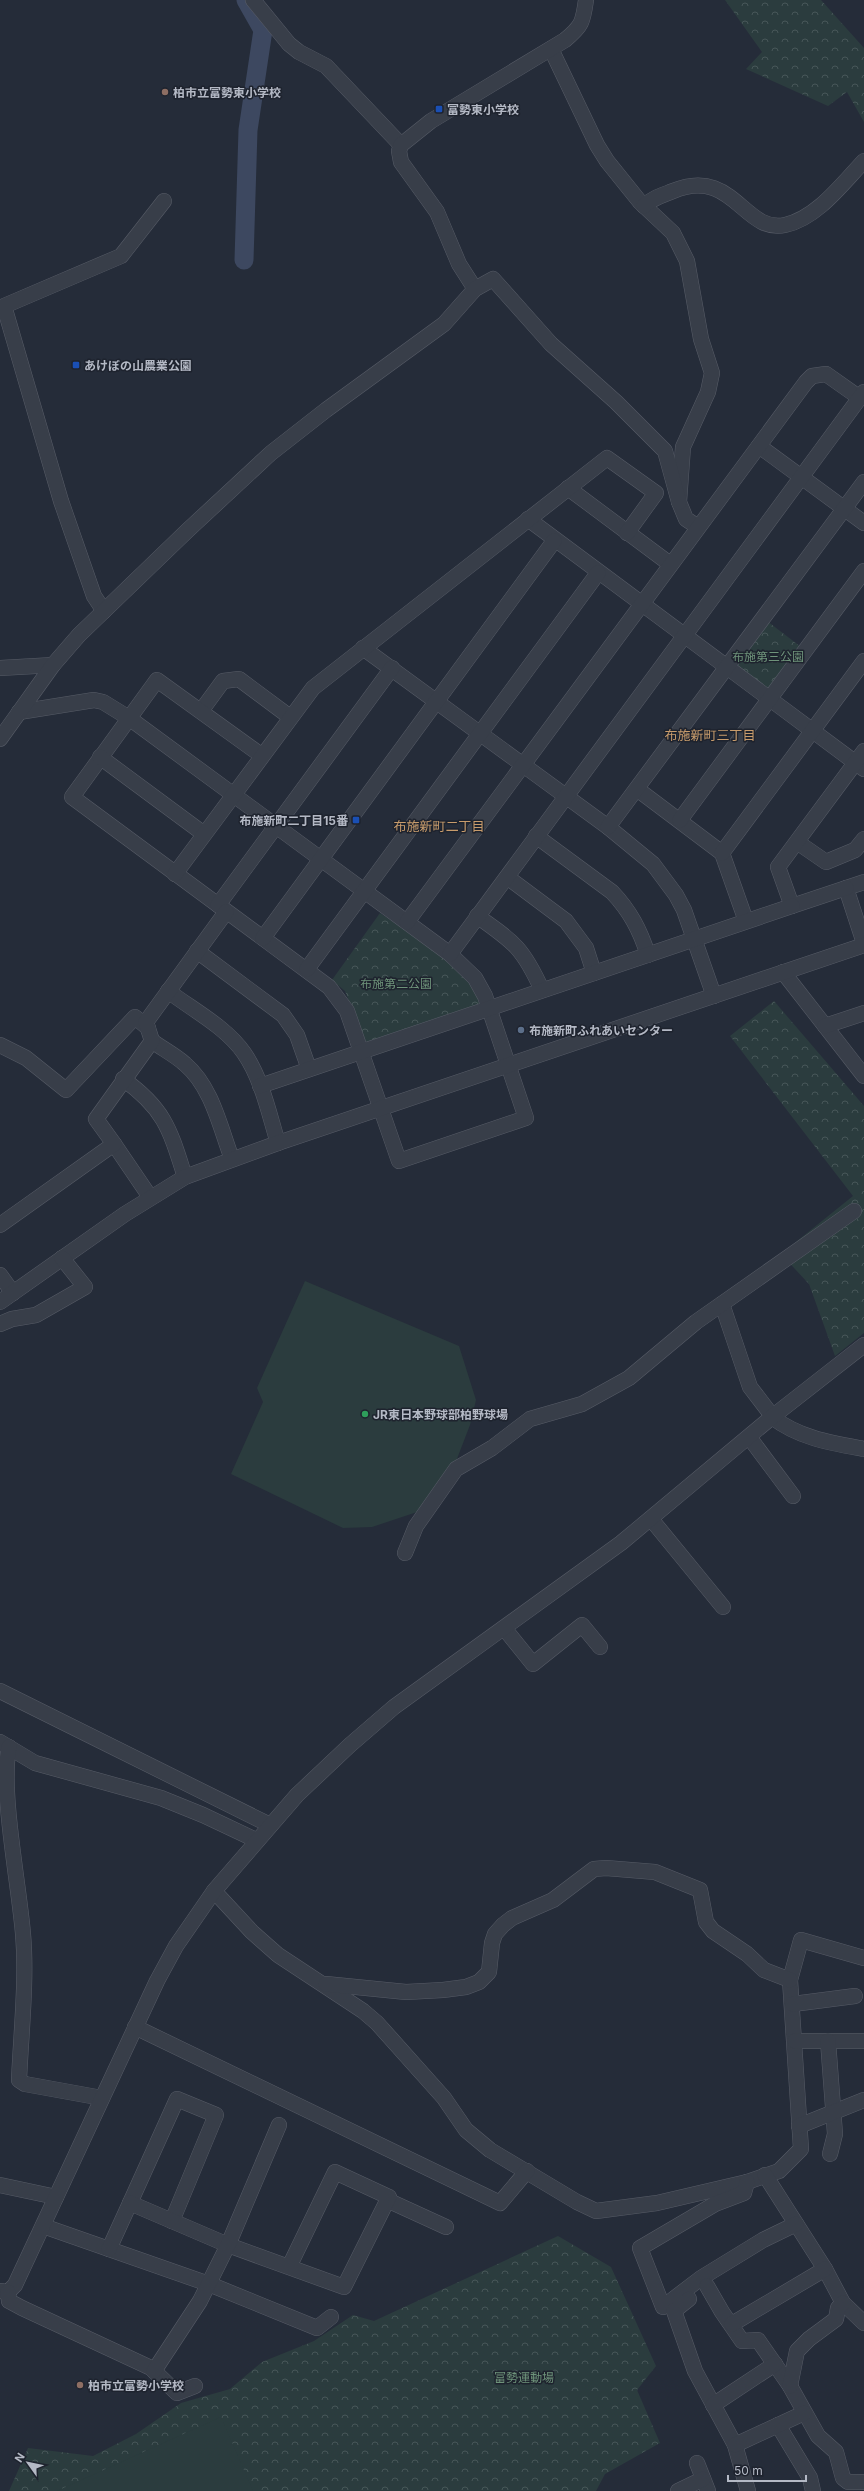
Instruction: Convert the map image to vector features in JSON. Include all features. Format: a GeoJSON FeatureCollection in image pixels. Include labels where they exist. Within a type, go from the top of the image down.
{"type":"FeatureCollection","features":[{"type":"Feature","properties":{"kind":"street"},"geometry":{"type":"LineString","coordinates":[[253,0],[298,52],[326,66],[401,145]]}},
{"type":"Feature","properties":{"kind":"street"},"geometry":{"type":"LineString","coordinates":[[475,289],[460,264],[437,212],[401,162],[399,156],[401,145],[431,121],[550,49],[578,30],[583,22],[586,0]]}},
{"type":"Feature","properties":{"kind":"street"},"geometry":{"type":"LineString","coordinates":[[550,49],[597,145],[644,206],[673,233],[687,261],[701,339],[712,373],[708,392],[683,446],[679,502]]}},
{"type":"Feature","properties":{"kind":"street"},"geometry":{"type":"LineString","coordinates":[[644,206],[650,200],[681,187],[708,185],[732,199],[763,222],[772,226],[785,225],[820,206],[864,161]]}},
{"type":"Feature","properties":{"kind":"street"},"geometry":{"type":"LineString","coordinates":[[104,611],[94,596],[61,501],[4,306],[121,256],[164,200]]}},
{"type":"Feature","properties":{"kind":"street"},"geometry":{"type":"LineString","coordinates":[[0,739],[54,665],[79,634],[271,453],[326,410],[444,324],[475,289],[493,279],[497,281],[551,344],[658,442],[665,451],[679,502],[686,519],[698,527]]}},
{"type":"Feature","properties":{"kind":"street"},"geometry":{"type":"LineString","coordinates":[[406,922],[670,564],[812,376],[826,374],[862,395],[450,954]]}},
{"type":"Feature","properties":{"kind":"street"},"geometry":{"type":"LineString","coordinates":[[759,446],[864,522]]}},
{"type":"Feature","properties":{"kind":"street"},"geometry":{"type":"LineString","coordinates":[[175,874],[261,756],[313,688],[607,458],[656,493],[627,533]]}},
{"type":"Feature","properties":{"kind":"street"},"geometry":{"type":"LineString","coordinates":[[608,827],[864,482]]}},
{"type":"Feature","properties":{"kind":"street"},"geometry":{"type":"LineString","coordinates":[[568,488],[670,564]]}},
{"type":"Feature","properties":{"kind":"street"},"geometry":{"type":"LineString","coordinates":[[528,519],[550,535],[554,541],[769,700],[812,731],[861,761],[778,867],[792,906]]}},
{"type":"Feature","properties":{"kind":"street"},"geometry":{"type":"LineString","coordinates":[[263,938],[435,700],[554,541]]}},
{"type":"Feature","properties":{"kind":"street"},"geometry":{"type":"LineString","coordinates":[[680,820],[864,571]]}},
{"type":"Feature","properties":{"kind":"street"},"geometry":{"type":"LineString","coordinates":[[307,969],[598,573]]}},
{"type":"Feature","properties":{"kind":"street"},"geometry":{"type":"LineString","coordinates":[[363,648],[643,854],[667,880],[676,895],[695,938],[714,996]]}},
{"type":"Feature","properties":{"kind":"street"},"geometry":{"type":"LineString","coordinates":[[722,853],[864,661]]}},
{"type":"Feature","properties":{"kind":"street"},"geometry":{"type":"LineString","coordinates":[[0,668],[54,665]]}},
{"type":"Feature","properties":{"kind":"street"},"geometry":{"type":"LineString","coordinates":[[150,1198],[96,1119],[123,1079],[150,1034],[146,1022],[197,951],[222,908],[276,826],[392,668]]}},
{"type":"Feature","properties":{"kind":"street"},"geometry":{"type":"LineString","coordinates":[[200,711],[223,681],[239,679],[290,717]]}},
{"type":"Feature","properties":{"kind":"street"},"geometry":{"type":"LineString","coordinates":[[19,712],[94,700],[103,702],[129,718],[450,954],[474,978],[490,1008],[526,1118],[399,1161],[347,1011],[340,999],[307,969],[175,874],[72,797],[100,757],[129,718],[157,680],[261,756]]}},
{"type":"Feature","properties":{"kind":"street"},"geometry":{"type":"LineString","coordinates":[[100,757],[204,834]]}},
{"type":"Feature","properties":{"kind":"street"},"geometry":{"type":"LineString","coordinates":[[637,789],[722,853],[746,921]]}},
{"type":"Feature","properties":{"kind":"street"},"geometry":{"type":"LineString","coordinates":[[536,836],[612,892],[636,924],[648,955]]}},
{"type":"Feature","properties":{"kind":"street"},"geometry":{"type":"LineString","coordinates":[[797,842],[826,862],[855,850],[864,839]]}},
{"type":"Feature","properties":{"kind":"street"},"geometry":{"type":"LineString","coordinates":[[507,877],[566,921],[586,948],[594,973]]}},
{"type":"Feature","properties":{"kind":"street"},"geometry":{"type":"LineString","coordinates":[[260,1086],[864,882]]}},
{"type":"Feature","properties":{"kind":"street"},"geometry":{"type":"LineString","coordinates":[[0,1302],[150,1198],[185,1177],[278,1143],[864,944],[846,888]]}},
{"type":"Feature","properties":{"kind":"street"},"geometry":{"type":"LineString","coordinates":[[477,916],[519,948],[531,965],[542,990]]}},
{"type":"Feature","properties":{"kind":"street"},"geometry":{"type":"LineString","coordinates":[[197,951],[282,1015],[297,1035],[309,1069]]}},
{"type":"Feature","properties":{"kind":"street"},"geometry":{"type":"LineString","coordinates":[[783,972],[864,1076]]}},
{"type":"Feature","properties":{"kind":"street"},"geometry":{"type":"LineString","coordinates":[[168,991],[234,1042],[252,1068],[260,1086],[278,1143]]}},
{"type":"Feature","properties":{"kind":"street"},"geometry":{"type":"LineString","coordinates":[[825,1026],[864,1013]]}},
{"type":"Feature","properties":{"kind":"street"},"geometry":{"type":"LineString","coordinates":[[0,1045],[26,1058],[66,1090],[135,1017],[150,1034],[199,1078],[207,1092],[232,1159]]}},
{"type":"Feature","properties":{"kind":"street"},"geometry":{"type":"LineString","coordinates":[[123,1079],[154,1104],[162,1116],[173,1138],[185,1177]]}},
{"type":"Feature","properties":{"kind":"street"},"geometry":{"type":"LineString","coordinates":[[0,1224],[114,1144]]}},
{"type":"Feature","properties":{"kind":"street"},"geometry":{"type":"LineString","coordinates":[[405,1553],[416,1526],[456,1469],[492,1448],[530,1419],[582,1404],[618,1385],[722,1304],[854,1211]]}},
{"type":"Feature","properties":{"kind":"street"},"geometry":{"type":"LineString","coordinates":[[0,1324],[36,1315],[85,1287],[62,1258]]}},
{"type":"Feature","properties":{"kind":"street"},"geometry":{"type":"LineString","coordinates":[[0,1275],[13,1293]]}},
{"type":"Feature","properties":{"kind":"street"},"geometry":{"type":"LineString","coordinates":[[722,1304],[750,1387],[773,1417],[788,1429],[829,1443],[864,1449]]}},
{"type":"Feature","properties":{"kind":"street"},"geometry":{"type":"LineString","coordinates":[[194,2386],[177,2393],[154,2371],[22,2308],[9,2301],[4,2291],[15,2285],[135,2027],[176,1946],[214,1891],[256,1840],[297,1795],[394,1707],[651,1519],[773,1417],[864,1345]]}},
{"type":"Feature","properties":{"kind":"street"},"geometry":{"type":"LineString","coordinates":[[749,1437],[792,1496]]}},
{"type":"Feature","properties":{"kind":"street"},"geometry":{"type":"LineString","coordinates":[[651,1519],[723,1607]]}},
{"type":"Feature","properties":{"kind":"street"},"geometry":{"type":"LineString","coordinates":[[504,1628],[533,1664],[582,1625],[600,1647]]}},
{"type":"Feature","properties":{"kind":"street"},"geometry":{"type":"LineString","coordinates":[[0,1691],[270,1825]]}},
{"type":"Feature","properties":{"kind":"street"},"geometry":{"type":"LineString","coordinates":[[5,1744],[35,1763],[161,1798],[203,1815],[256,1840]]}},
{"type":"Feature","properties":{"kind":"street"},"geometry":{"type":"LineString","coordinates":[[5,1744],[1,1778],[0,1812],[20,1904],[24,1936],[19,2080],[26,2084],[102,2098]]}},
{"type":"Feature","properties":{"kind":"street"},"geometry":{"type":"LineString","coordinates":[[324,1984],[406,1992],[466,1987],[479,1982],[489,1972],[492,1943],[495,1934],[503,1925],[512,1918],[553,1900],[594,1869],[606,1868],[655,1872],[700,1890],[706,1922],[713,1931],[747,1954],[764,1970],[790,1980]]}},
{"type":"Feature","properties":{"kind":"street"},"geometry":{"type":"LineString","coordinates":[[214,1891],[252,1932],[278,1955],[324,1984],[363,2011],[377,2023],[444,2098],[466,2130],[490,2150],[577,2202],[596,2211],[657,2203],[746,2182],[779,2171],[801,2149],[798,2126],[793,2004],[790,1980],[802,1940],[864,1958]]}},
{"type":"Feature","properties":{"kind":"street"},"geometry":{"type":"LineString","coordinates":[[793,2004],[855,1996]]}},
{"type":"Feature","properties":{"kind":"street"},"geometry":{"type":"LineString","coordinates":[[135,2027],[500,2203],[527,2171]]}},
{"type":"Feature","properties":{"kind":"street"},"geometry":{"type":"LineString","coordinates":[[795,2041],[864,2041]]}},
{"type":"Feature","properties":{"kind":"street"},"geometry":{"type":"LineString","coordinates":[[828,2041],[835,2134],[830,2154]]}},
{"type":"Feature","properties":{"kind":"street"},"geometry":{"type":"LineString","coordinates":[[109,2249],[177,2099],[216,2115],[172,2221]]}},
{"type":"Feature","properties":{"kind":"street"},"geometry":{"type":"LineString","coordinates":[[798,2126],[833,2112],[862,2105]]}},
{"type":"Feature","properties":{"kind":"street"},"geometry":{"type":"LineString","coordinates":[[154,2371],[200,2301],[209,2284],[228,2245],[280,2125]]}},
{"type":"Feature","properties":{"kind":"street"},"geometry":{"type":"LineString","coordinates":[[289,2267],[335,2172],[388,2197],[387,2200],[446,2228]]}},
{"type":"Feature","properties":{"kind":"street"},"geometry":{"type":"LineString","coordinates":[[765,2175],[824,2269],[843,2303],[864,2323]]}},
{"type":"Feature","properties":{"kind":"street"},"geometry":{"type":"LineString","coordinates":[[746,2182],[744,2193],[715,2204],[640,2248],[664,2307],[701,2278],[763,2240],[799,2228]]}},
{"type":"Feature","properties":{"kind":"street"},"geometry":{"type":"LineString","coordinates":[[0,2185],[56,2197]]}},
{"type":"Feature","properties":{"kind":"street"},"geometry":{"type":"LineString","coordinates":[[130,2203],[228,2245],[344,2287],[387,2200]]}},
{"type":"Feature","properties":{"kind":"street"},"geometry":{"type":"LineString","coordinates":[[43,2226],[209,2284],[317,2328],[331,2317]]}},
{"type":"Feature","properties":{"kind":"street"},"geometry":{"type":"LineString","coordinates":[[748,2491],[735,2445],[695,2371],[674,2311],[707,2286],[799,2228]]}},
{"type":"Feature","properties":{"kind":"street"},"geometry":{"type":"LineString","coordinates":[[732,2324],[824,2269]]}},
{"type":"Feature","properties":{"kind":"street"},"geometry":{"type":"LineString","coordinates":[[707,2286],[722,2312],[732,2324],[742,2341],[758,2340],[790,2386],[818,2436],[836,2452],[840,2459],[843,2478],[848,2482],[864,2482]]}},
{"type":"Feature","properties":{"kind":"street"},"geometry":{"type":"LineString","coordinates":[[790,2386],[797,2351],[809,2339],[836,2319],[838,2308],[843,2303]]}},
{"type":"Feature","properties":{"kind":"street"},"geometry":{"type":"LineString","coordinates":[[713,2405],[775,2364]]}},
{"type":"Feature","properties":{"kind":"street"},"geometry":{"type":"LineString","coordinates":[[735,2445],[804,2413]]}},
{"type":"Feature","properties":{"kind":"street"},"geometry":{"type":"LineString","coordinates":[[778,2425],[810,2478],[813,2491]]}},
{"type":"Feature","properties":{"kind":"street"},"geometry":{"type":"LineString","coordinates":[[678,2491],[706,2485],[697,2463]]}},
{"type":"Feature","properties":{"kind":"green space"},"geometry":{"type":"Polygon","coordinates":[[[725,0],[821,0],[864,48],[864,122],[847,92],[828,106],[746,69],[762,52],[725,0]]]}},
{"type":"Feature","properties":{"kind":"green space","name":"布施第三公園"},"geometry":{"type":"Polygon","coordinates":[[[767,621],[801,647],[769,690],[735,665],[767,621]]]}},
{"type":"Feature","properties":{"kind":"green space","name":"布施第二公園"},"geometry":{"type":"Polygon","coordinates":[[[380,913],[423,941],[450,962],[473,987],[481,1002],[477,1007],[370,1043],[365,1041],[345,991],[332,980],[380,913]]]}},
{"type":"Feature","properties":{"kind":"green space"},"geometry":{"type":"Polygon","coordinates":[[[774,1001],[864,1106],[864,1333],[835,1356],[809,1284],[781,1254],[853,1196],[730,1036],[774,1001]]]}},
{"type":"Feature","properties":{"kind":"green space","name":"JR東日本野球部柏野球場"},"geometry":{"type":"Polygon","coordinates":[[[305,1281],[459,1346],[476,1400],[470,1425],[450,1477],[426,1509],[372,1527],[343,1528],[231,1474],[263,1402],[257,1388],[305,1281]]]}},
{"type":"Feature","properties":{"kind":"green space","name":"富勢運動場"},"geometry":{"type":"Polygon","coordinates":[[[558,2236],[611,2267],[656,2366],[637,2390],[660,2443],[605,2474],[596,2491],[9,2491],[28,2448],[93,2456],[136,2434],[181,2403],[230,2389],[262,2362],[314,2341],[353,2315],[374,2321],[558,2236]]]}},
{"type":"Feature","properties":{"kind":"green space"},"geometry":{"type":"Polygon","coordinates":[[[221,2417],[253,2491],[57,2491],[221,2417]]]}},
{"type":"Feature","properties":{"kind":"waterway"},"geometry":{"type":"LineString","coordinates":[[244,260],[248,130],[263,30],[246,0]]}},
{"type":"Feature","properties":{"kind":"place","name":"柏市立富勢東小学校"},"geometry":{"type":"Point","coordinates":[165,92]}},
{"type":"Feature","properties":{"kind":"place","name":"富勢東小学校"},"geometry":{"type":"Point","coordinates":[439,109]}},
{"type":"Feature","properties":{"kind":"place","name":"あけぼの山農業公園"},"geometry":{"type":"Point","coordinates":[76,365]}},
{"type":"Feature","properties":{"kind":"place","name":"布施新町二丁目15番"},"geometry":{"type":"Point","coordinates":[356,820]}},
{"type":"Feature","properties":{"kind":"place","name":"布施新町ふれあいセンター"},"geometry":{"type":"Point","coordinates":[521,1030]}},
{"type":"Feature","properties":{"kind":"place","name":"JR東日本野球部柏野球場"},"geometry":{"type":"Point","coordinates":[365,1414]}},
{"type":"Feature","properties":{"kind":"place","name":"柏市立富勢小学校"},"geometry":{"type":"Point","coordinates":[80,2385]}},
{"type":"Feature","properties":{"kind":"district","name":"布施新町三丁目"},"geometry":{"type":"Point","coordinates":[710,735]}},
{"type":"Feature","properties":{"kind":"district","name":"布施新町二丁目"},"geometry":{"type":"Point","coordinates":[439,826]}}]}
